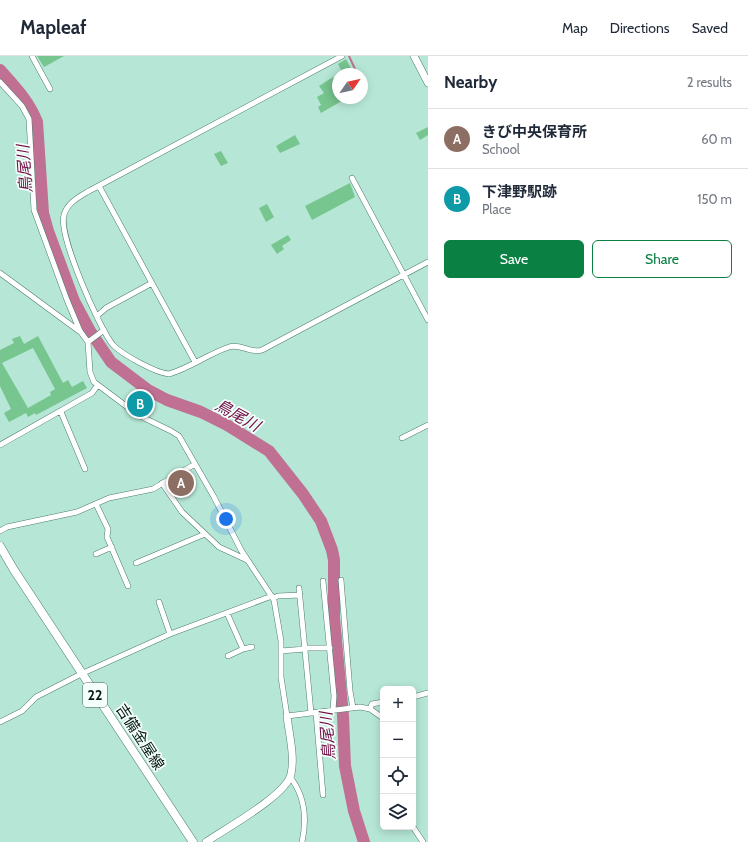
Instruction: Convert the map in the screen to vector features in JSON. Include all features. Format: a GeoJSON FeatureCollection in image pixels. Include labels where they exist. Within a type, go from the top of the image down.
{"type":"FeatureCollection","features":[{"type":"Feature","properties":{"kind":"main road","name":"吉備金屋線"},"geometry":{"type":"LineString","coordinates":[[0,546],[81,674],[193,842]]}},
{"type":"Feature","properties":{"kind":"street"},"geometry":{"type":"LineString","coordinates":[[32,56],[50,89]]}},
{"type":"Feature","properties":{"kind":"street"},"geometry":{"type":"LineString","coordinates":[[342,56],[71,202],[63,217],[66,238],[81,280],[103,331],[114,345],[132,358],[162,374],[175,372],[229,347],[242,348],[252,352],[262,350],[428,262]]}},
{"type":"Feature","properties":{"kind":"street"},"geometry":{"type":"LineString","coordinates":[[414,56],[428,83]]}},
{"type":"Feature","properties":{"kind":"street"},"geometry":{"type":"LineString","coordinates":[[0,82],[22,106],[28,119],[34,210],[80,331]]}},
{"type":"Feature","properties":{"kind":"street"},"geometry":{"type":"LineString","coordinates":[[352,178],[428,320]]}},
{"type":"Feature","properties":{"kind":"street"},"geometry":{"type":"LineString","coordinates":[[99,186],[195,362]]}},
{"type":"Feature","properties":{"kind":"street"},"geometry":{"type":"LineString","coordinates":[[0,273],[80,331],[89,341],[90,372],[97,386],[138,415],[176,433],[249,561],[273,597],[277,612],[281,651],[281,678],[292,763],[290,777],[283,788],[275,796],[206,842]]}},
{"type":"Feature","properties":{"kind":"street"},"geometry":{"type":"LineString","coordinates":[[97,316],[106,308],[152,283]]}},
{"type":"Feature","properties":{"kind":"street"},"geometry":{"type":"LineString","coordinates":[[89,341],[103,331]]}},
{"type":"Feature","properties":{"kind":"street"},"geometry":{"type":"LineString","coordinates":[[0,446],[92,393],[97,386]]}},
{"type":"Feature","properties":{"kind":"street"},"geometry":{"type":"LineString","coordinates":[[61,412],[84,469]]}},
{"type":"Feature","properties":{"kind":"street"},"geometry":{"type":"LineString","coordinates":[[402,438],[428,425]]}},
{"type":"Feature","properties":{"kind":"street"},"geometry":{"type":"LineString","coordinates":[[0,531],[7,527],[77,512],[121,494],[146,491],[162,484],[195,464]]}},
{"type":"Feature","properties":{"kind":"street"},"geometry":{"type":"LineString","coordinates":[[162,484],[175,503],[219,547],[249,561]]}},
{"type":"Feature","properties":{"kind":"street"},"geometry":{"type":"LineString","coordinates":[[96,504],[108,529],[107,537],[128,586]]}},
{"type":"Feature","properties":{"kind":"street"},"geometry":{"type":"LineString","coordinates":[[136,563],[205,534]]}},
{"type":"Feature","properties":{"kind":"street"},"geometry":{"type":"LineString","coordinates":[[96,554],[112,547]]}},
{"type":"Feature","properties":{"kind":"street"},"geometry":{"type":"LineString","coordinates":[[341,580],[351,708]]}},
{"type":"Feature","properties":{"kind":"street"},"geometry":{"type":"LineString","coordinates":[[323,581],[335,710]]}},
{"type":"Feature","properties":{"kind":"street"},"geometry":{"type":"LineString","coordinates":[[299,588],[323,795]]}},
{"type":"Feature","properties":{"kind":"street"},"geometry":{"type":"LineString","coordinates":[[0,722],[22,711],[36,697],[81,674],[170,634],[273,597],[300,595]]}},
{"type":"Feature","properties":{"kind":"street"},"geometry":{"type":"LineString","coordinates":[[159,602],[170,634]]}},
{"type":"Feature","properties":{"kind":"street"},"geometry":{"type":"LineString","coordinates":[[227,613],[243,649]]}},
{"type":"Feature","properties":{"kind":"street"},"geometry":{"type":"LineString","coordinates":[[228,656],[243,649],[252,647]]}},
{"type":"Feature","properties":{"kind":"street"},"geometry":{"type":"LineString","coordinates":[[281,651],[330,648]]}},
{"type":"Feature","properties":{"kind":"street"},"geometry":{"type":"LineString","coordinates":[[416,696],[428,693]]}},
{"type":"Feature","properties":{"kind":"street"},"geometry":{"type":"LineString","coordinates":[[370,709],[372,704],[380,703]]}},
{"type":"Feature","properties":{"kind":"street"},"geometry":{"type":"LineString","coordinates":[[287,716],[360,707],[370,709],[380,716]]}},
{"type":"Feature","properties":{"kind":"street"},"geometry":{"type":"LineString","coordinates":[[290,777],[299,790],[303,803],[304,824],[302,842]]}},
{"type":"Feature","properties":{"kind":"street"},"geometry":{"type":"LineString","coordinates":[[415,830],[424,842]]}},
{"type":"Feature","properties":{"kind":"building"},"geometry":{"type":"Polygon","coordinates":[[[37,56],[64,56],[44,67],[37,56]]]}},
{"type":"Feature","properties":{"kind":"building"},"geometry":{"type":"Polygon","coordinates":[[[346,59],[351,68],[340,68],[338,64],[346,59]]]}},
{"type":"Feature","properties":{"kind":"building"},"geometry":{"type":"Polygon","coordinates":[[[332,78],[332,104],[337,104],[321,113],[318,107],[321,105],[317,97],[324,93],[319,86],[332,78]]]}},
{"type":"Feature","properties":{"kind":"building"},"geometry":{"type":"Polygon","coordinates":[[[428,127],[428,135],[420,140],[416,133],[428,127]]]}},
{"type":"Feature","properties":{"kind":"building"},"geometry":{"type":"Polygon","coordinates":[[[295,135],[300,144],[280,153],[276,146],[295,135]]]}},
{"type":"Feature","properties":{"kind":"building"},"geometry":{"type":"Polygon","coordinates":[[[221,151],[228,163],[221,166],[214,154],[221,151]]]}},
{"type":"Feature","properties":{"kind":"building"},"geometry":{"type":"Polygon","coordinates":[[[350,183],[355,197],[312,220],[305,206],[350,183]]]}},
{"type":"Feature","properties":{"kind":"building"},"geometry":{"type":"Polygon","coordinates":[[[267,204],[274,217],[266,222],[259,208],[267,204]]]}},
{"type":"Feature","properties":{"kind":"building"},"geometry":{"type":"Polygon","coordinates":[[[288,235],[291,240],[282,246],[284,249],[277,254],[271,245],[288,235]]]}},
{"type":"Feature","properties":{"kind":"building"},"geometry":{"type":"Polygon","coordinates":[[[20,336],[24,344],[38,336],[63,383],[68,380],[72,387],[83,381],[87,388],[36,415],[35,413],[28,417],[26,413],[9,422],[4,413],[11,409],[0,386],[0,350],[14,343],[12,339],[20,336]],[[33,348],[2,363],[28,408],[51,395],[50,392],[55,389],[33,348]]]}},
{"type":"Feature","properties":{"kind":"waterway"},"geometry":{"type":"LineString","coordinates":[[349,56],[355,68]]}},
{"type":"Feature","properties":{"kind":"waterway","name":"鳥尾川"},"geometry":{"type":"LineString","coordinates":[[0,70],[16,88],[34,114],[37,122],[43,213],[48,231],[74,301],[90,331],[111,362],[148,390],[167,400],[201,412],[227,425],[269,451],[303,494],[321,521],[332,550],[334,560],[334,618],[343,716],[345,766],[354,811],[364,842]]}},
{"type":"Feature","properties":{"kind":"place","name":"下津野駅跡"},"geometry":{"type":"Point","coordinates":[140,404]}},
{"type":"Feature","properties":{"kind":"place","name":"きび中央保育所"},"geometry":{"type":"Point","coordinates":[181,483]}}]}
